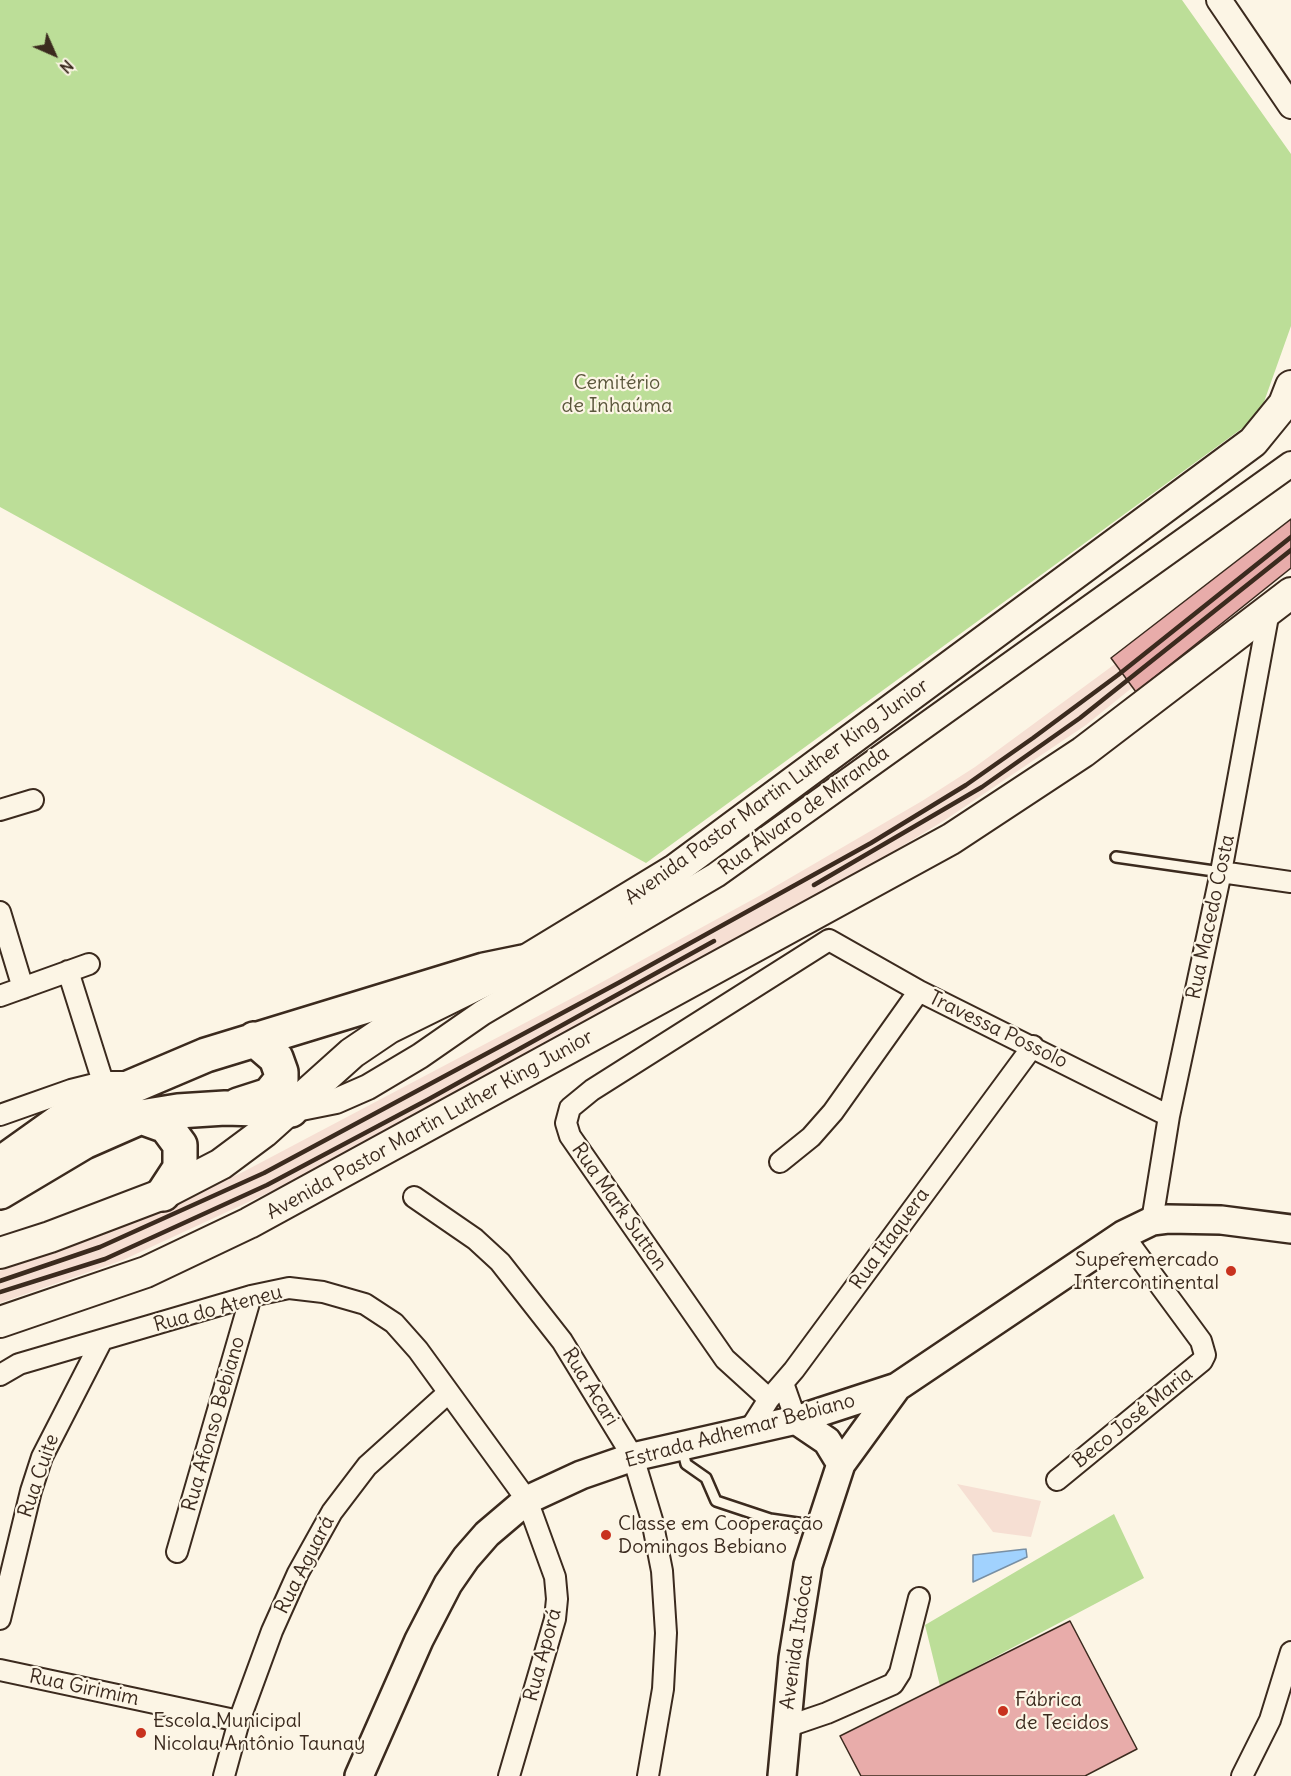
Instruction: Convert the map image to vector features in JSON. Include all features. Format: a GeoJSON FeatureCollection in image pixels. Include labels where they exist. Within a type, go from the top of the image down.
{"type":"FeatureCollection","features":[{"type":"Feature","properties":{"kind":"highway"},"geometry":{"type":"LineString","coordinates":[[0,1144],[59,1122],[136,1083],[206,1054],[484,970],[523,962]]}},
{"type":"Feature","properties":{"kind":"highway"},"geometry":{"type":"LineString","coordinates":[[225,1108],[261,1099],[277,1088],[281,1080],[282,1072],[276,1058],[254,1039]]}},
{"type":"Feature","properties":{"kind":"highway"},"geometry":{"type":"LineString","coordinates":[[0,1185],[84,1142],[141,1117],[178,1110],[225,1108],[291,1110]]}},
{"type":"Feature","properties":{"kind":"highway"},"geometry":{"type":"LineString","coordinates":[[141,1117],[166,1126],[180,1145],[180,1168],[163,1194]]}},
{"type":"Feature","properties":{"kind":"highway"},"geometry":{"type":"LineString","coordinates":[[0,1185],[59,1122]]}},
{"type":"Feature","properties":{"kind":"main road","name":"Avenida Pastor Martin Luther King Junior"},"geometry":{"type":"LineString","coordinates":[[0,1253],[50,1237],[163,1194],[221,1164],[291,1110],[352,1053],[388,1028],[523,962],[676,869],[1245,448],[1271,423],[1291,386]]}},
{"type":"Feature","properties":{"kind":"main road","name":"Avenida Pastor Martin Luther King Junior"},"geometry":{"type":"LineString","coordinates":[[0,1322],[146,1272],[249,1224],[951,839],[1083,752],[1280,602]]}},
{"type":"Feature","properties":{"kind":"main road","name":"Estrada Adhemar Bebiano"},"geometry":{"type":"LineString","coordinates":[[359,1776],[418,1640],[448,1584],[487,1534],[527,1500],[581,1475],[633,1456],[796,1420],[897,1387],[1123,1235],[1152,1221],[1221,1220],[1291,1229]]}},
{"type":"Feature","properties":{"kind":"main road","name":"Avenida Itaóca"},"geometry":{"type":"LineString","coordinates":[[782,1776],[793,1658],[808,1565],[841,1464],[897,1387]]}},
{"type":"Feature","properties":{"kind":"main road"},"geometry":{"type":"LineString","coordinates":[[796,1420],[827,1441],[841,1464]]}},
{"type":"Feature","properties":{"kind":"main road","name":"Estrada Adhemar Bebiano"},"geometry":{"type":"LineString","coordinates":[[381,1728],[382,1776]]}},
{"type":"Feature","properties":{"kind":"street"},"geometry":{"type":"LineString","coordinates":[[1219,0],[1291,106]]}},
{"type":"Feature","properties":{"kind":"street","name":"Rua Álvaro de Miranda"},"geometry":{"type":"LineString","coordinates":[[291,1110],[336,1101],[368,1087],[420,1056],[482,1013],[716,874],[1291,464]]}},
{"type":"Feature","properties":{"kind":"street","name":"Rua Macedo Costa"},"geometry":{"type":"LineString","coordinates":[[1152,1221],[1169,1116],[1280,602]]}},
{"type":"Feature","properties":{"kind":"street"},"geometry":{"type":"LineString","coordinates":[[0,810],[33,800]]}},
{"type":"Feature","properties":{"kind":"street"},"geometry":{"type":"LineString","coordinates":[[1221,872],[1291,882]]}},
{"type":"Feature","properties":{"kind":"street"},"geometry":{"type":"LineString","coordinates":[[0,912],[23,988]]}},
{"type":"Feature","properties":{"kind":"street","name":"Travessa Possolo"},"geometry":{"type":"LineString","coordinates":[[829,940],[919,991],[1169,1116]]}},
{"type":"Feature","properties":{"kind":"street","name":"Rua Mark Sutton"},"geometry":{"type":"LineString","coordinates":[[769,1399],[725,1359],[582,1156],[570,1136],[566,1123],[570,1108],[592,1090],[829,940]]}},
{"type":"Feature","properties":{"kind":"street"},"geometry":{"type":"LineString","coordinates":[[0,996],[89,964]]}},
{"type":"Feature","properties":{"kind":"street"},"geometry":{"type":"LineString","coordinates":[[68,971],[103,1082]]}},
{"type":"Feature","properties":{"kind":"street"},"geometry":{"type":"LineString","coordinates":[[780,1162],[811,1137],[833,1112],[919,991]]}},
{"type":"Feature","properties":{"kind":"street","name":"Rua Itaquera"},"geometry":{"type":"LineString","coordinates":[[748,1432],[769,1399],[1033,1046]]}},
{"type":"Feature","properties":{"kind":"street"},"geometry":{"type":"LineString","coordinates":[[0,1115],[71,1090],[103,1082],[136,1083]]}},
{"type":"Feature","properties":{"kind":"street","name":"Rua Acari"},"geometry":{"type":"LineString","coordinates":[[414,1197],[476,1239],[501,1262],[562,1341],[633,1456],[652,1520],[662,1571],[666,1633],[663,1689],[648,1776]]}},
{"type":"Feature","properties":{"kind":"street","name":"Beco José Maria"},"geometry":{"type":"LineString","coordinates":[[1057,1480],[1131,1422],[1202,1361],[1205,1355],[1201,1341],[1123,1235]]}},
{"type":"Feature","properties":{"kind":"street","name":"Rua do Ateneu"},"geometry":{"type":"LineString","coordinates":[[0,1375],[19,1364],[101,1342],[251,1296],[289,1288],[323,1292],[365,1304],[400,1330],[418,1350],[527,1500]]}},
{"type":"Feature","properties":{"kind":"street","name":"Rua Afonso Bebiano"},"geometry":{"type":"LineString","coordinates":[[177,1552],[251,1296]]}},
{"type":"Feature","properties":{"kind":"street","name":"Rua Cuite"},"geometry":{"type":"LineString","coordinates":[[0,1619],[31,1491],[42,1457],[101,1342]]}},
{"type":"Feature","properties":{"kind":"street"},"geometry":{"type":"LineString","coordinates":[[783,1383],[796,1420]]}},
{"type":"Feature","properties":{"kind":"street","name":"Rua Aguará"},"geometry":{"type":"LineString","coordinates":[[224,1776],[239,1721],[272,1631],[298,1573],[332,1512],[367,1466],[448,1393]]}},
{"type":"Feature","properties":{"kind":"street","name":"Rua Aporá"},"geometry":{"type":"LineString","coordinates":[[509,1776],[546,1654],[557,1599],[555,1577],[527,1500]]}},
{"type":"Feature","properties":{"kind":"street"},"geometry":{"type":"LineString","coordinates":[[786,1727],[827,1713],[893,1684],[900,1673],[919,1598]]}},
{"type":"Feature","properties":{"kind":"street"},"geometry":{"type":"LineString","coordinates":[[1242,1776],[1270,1720],[1291,1652]]}},
{"type":"Feature","properties":{"kind":"street","name":"Rua Girimim"},"geometry":{"type":"LineString","coordinates":[[0,1670],[239,1721]]}},
{"type":"Feature","properties":{"kind":"street"},"geometry":{"type":"LineString","coordinates":[[1270,1720],[1291,1706]]}},
{"type":"Feature","properties":{"kind":"lane"},"geometry":{"type":"LineString","coordinates":[[1116,857],[1221,872]]}},
{"type":"Feature","properties":{"kind":"lane"},"geometry":{"type":"LineString","coordinates":[[681,1446],[686,1464],[706,1478],[716,1501],[770,1519],[821,1527]]}},
{"type":"Feature","properties":{"kind":"shaded area"},"geometry":{"type":"Polygon","coordinates":[[[1115,664],[1133,687],[1086,725],[945,820],[848,879],[283,1186],[123,1260],[0,1303],[0,1271],[98,1237],[241,1173],[593,987],[759,896],[922,801],[975,767],[1115,664]]]}},
{"type":"Feature","properties":{"kind":"shaded area"},"geometry":{"type":"Polygon","coordinates":[[[957,1484],[1041,1501],[1031,1537],[993,1532],[957,1484]]]}},
{"type":"Feature","properties":{"kind":"green space","name":"Cemitério de Inhaúma"},"geometry":{"type":"Polygon","coordinates":[[[0,0],[1182,0],[1291,154],[1291,326],[1259,416],[646,863],[0,507],[0,0]]]}},
{"type":"Feature","properties":{"kind":"green space"},"geometry":{"type":"Polygon","coordinates":[[[1114,1514],[1144,1578],[940,1686],[925,1625],[1114,1514]]]}},
{"type":"Feature","properties":{"kind":"water"},"geometry":{"type":"Polygon","coordinates":[[[1026,1549],[1027,1557],[973,1582],[973,1555],[1026,1549]]]}},
{"type":"Feature","properties":{"kind":"building"},"geometry":{"type":"Polygon","coordinates":[[[1291,519],[1291,568],[1136,692],[1111,658],[1291,519]]]}},
{"type":"Feature","properties":{"kind":"building","name":"Fábrica de Tecidos"},"geometry":{"type":"Polygon","coordinates":[[[1070,1621],[1137,1749],[1085,1776],[861,1776],[840,1736],[1070,1621]]]}},
{"type":"Feature","properties":{"kind":"railway"},"geometry":{"type":"LineString","coordinates":[[0,1281],[100,1247],[264,1173],[620,982],[871,843],[966,785],[1033,738],[1118,675],[1291,537]]}},
{"type":"Feature","properties":{"kind":"railway"},"geometry":{"type":"LineString","coordinates":[[814,885],[982,787],[1080,718],[1291,550]]}},
{"type":"Feature","properties":{"kind":"railway"},"geometry":{"type":"LineString","coordinates":[[0,1292],[105,1259],[267,1185],[429,1099],[714,941]]}},
{"type":"Feature","properties":{"kind":"place","name":"Superemercado Intercontinental"},"geometry":{"type":"Point","coordinates":[1231,1271]}},
{"type":"Feature","properties":{"kind":"place","name":"Classe em Cooperação Domingos Bebiano"},"geometry":{"type":"Point","coordinates":[606,1535]}},
{"type":"Feature","properties":{"kind":"place","name":"Fábrica de Tecidos"},"geometry":{"type":"Point","coordinates":[1003,1711]}},
{"type":"Feature","properties":{"kind":"place","name":"Escola Municipal Nicolau Antônio Taunay"},"geometry":{"type":"Point","coordinates":[141,1733]}}]}
